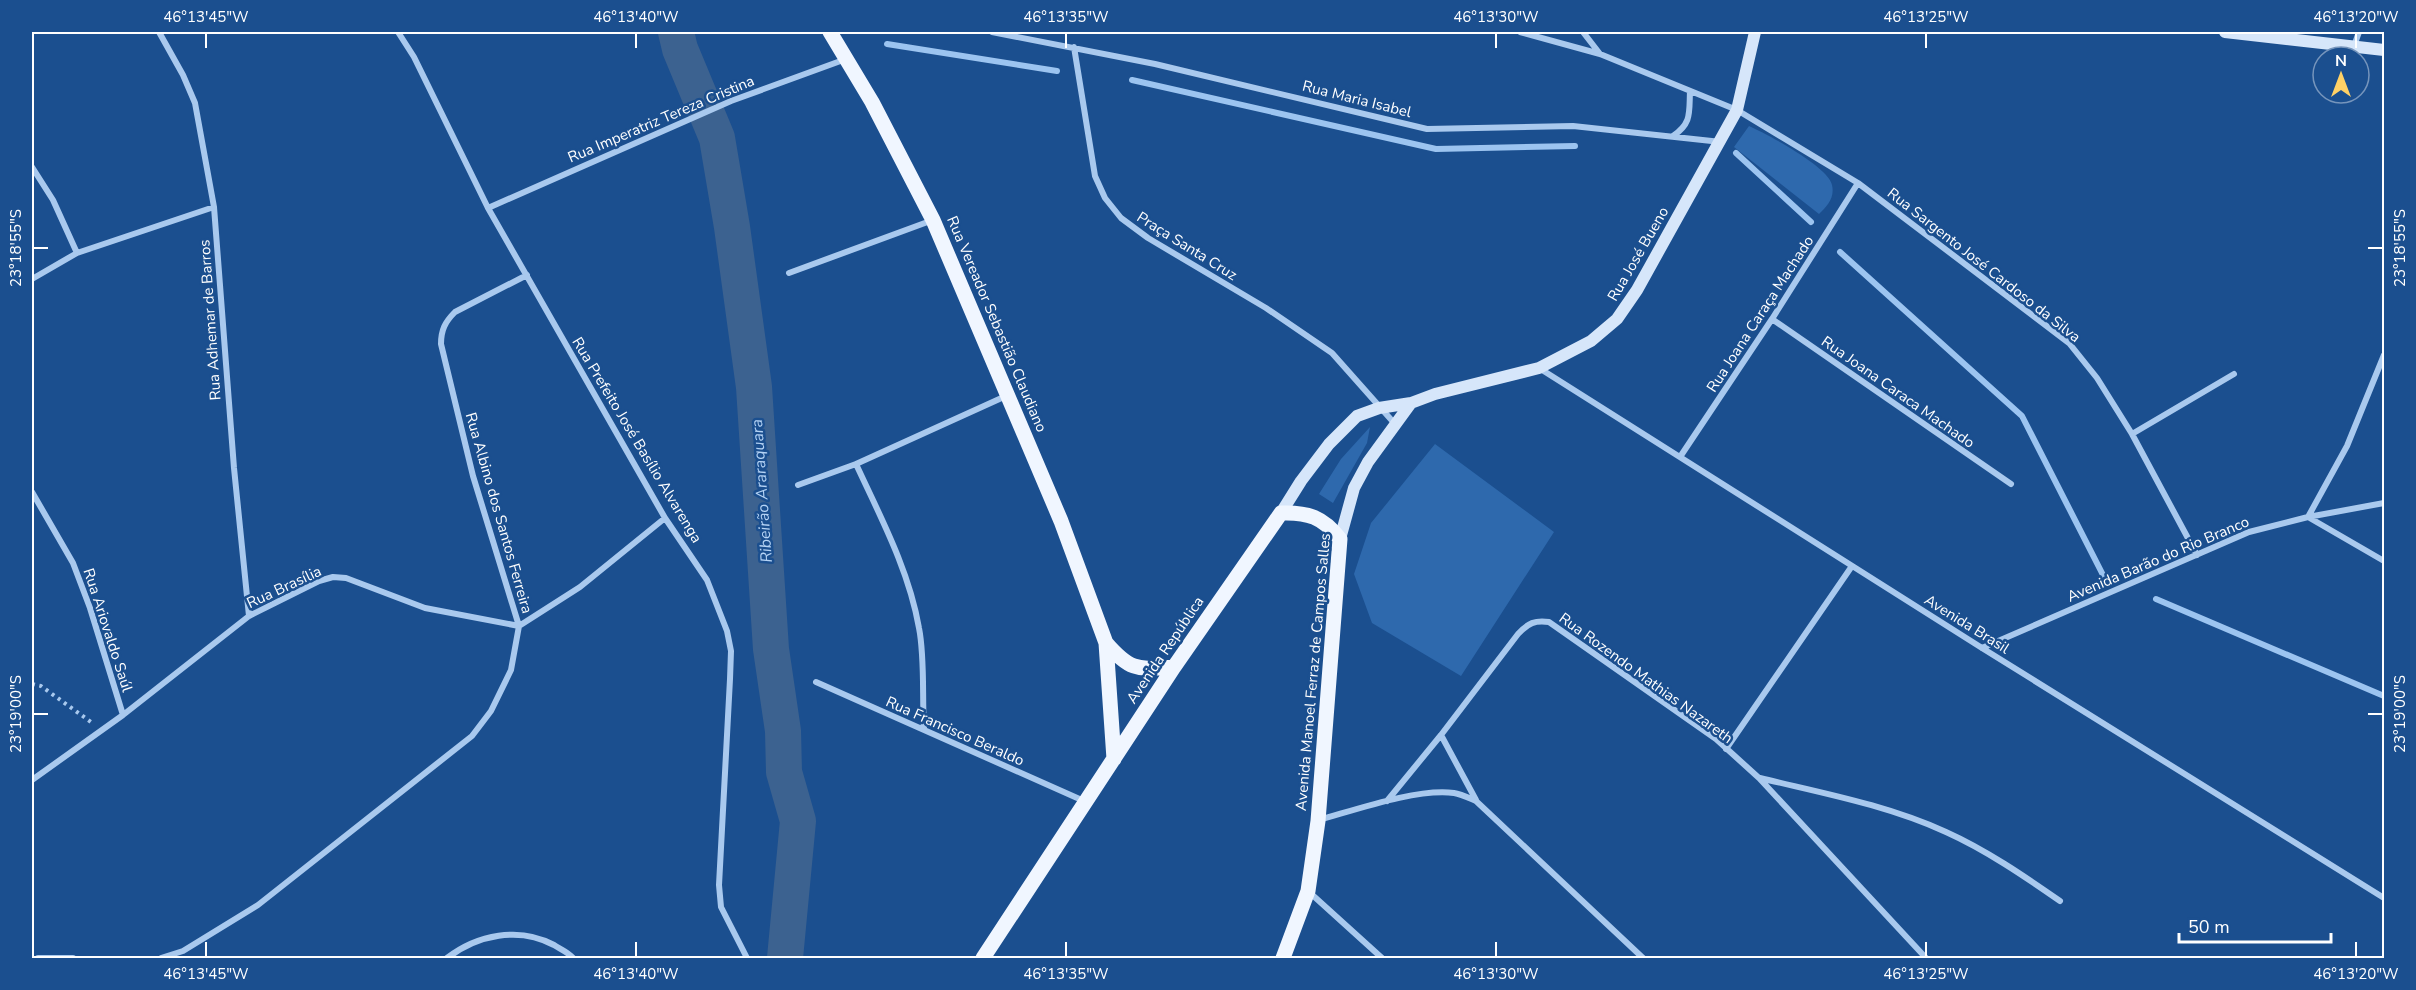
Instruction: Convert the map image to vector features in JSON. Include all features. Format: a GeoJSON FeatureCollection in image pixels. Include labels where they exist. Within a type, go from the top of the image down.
{"type":"FeatureCollection","features":[{"type":"Feature","properties":{"kind":"main road","name":"Rua Vereador Sebastião Claudiano"},"geometry":{"type":"LineString","coordinates":[[831,32],[872,102],[933,220],[1061,521],[1106,643]]}},
{"type":"Feature","properties":{"kind":"main road"},"geometry":{"type":"LineString","coordinates":[[1281,513],[1312,516],[1328,524],[1340,539]]}},
{"type":"Feature","properties":{"kind":"main road","name":"Avenida República"},"geometry":{"type":"LineString","coordinates":[[983,958],[1174,667],[1281,513]]}},
{"type":"Feature","properties":{"kind":"main road","name":"Avenida Manoel Ferraz de Campos Salles"},"geometry":{"type":"LineString","coordinates":[[1282,958],[1308,891],[1318,821],[1340,539]]}},
{"type":"Feature","properties":{"kind":"main road"},"geometry":{"type":"LineString","coordinates":[[1106,643],[1121,660],[1134,667],[1174,667]]}},
{"type":"Feature","properties":{"kind":"main road"},"geometry":{"type":"LineString","coordinates":[[1106,643],[1114,759]]}},
{"type":"Feature","properties":{"kind":"street","name":"Rua Adhemar de Barros"},"geometry":{"type":"LineString","coordinates":[[159,32],[183,75],[195,103],[214,207],[234,468],[249,616]]}},
{"type":"Feature","properties":{"kind":"street","name":"Rua Prefeito José Basílio Alvarenga"},"geometry":{"type":"LineString","coordinates":[[398,32],[414,57],[488,208],[665,518],[707,580],[727,631],[731,651],[718,885],[721,908],[747,958]]}},
{"type":"Feature","properties":{"kind":"street","name":"Rua Maria Isabel"},"geometry":{"type":"LineString","coordinates":[[992,32],[1074,47],[1427,129],[1573,126],[1721,142]]}},
{"type":"Feature","properties":{"kind":"street","name":"Rua Sargento José Cardoso da Silva"},"geometry":{"type":"LineString","coordinates":[[1520,32],[1600,54],[1737,110],[1858,183],[2069,343],[2097,378],[2132,434],[2197,555]]}},
{"type":"Feature","properties":{"kind":"street"},"geometry":{"type":"LineString","coordinates":[[1583,32],[1600,54]]}},
{"type":"Feature","properties":{"kind":"street","name":"Rua José Bueno"},"geometry":{"type":"LineString","coordinates":[[1411,403],[1435,394],[1539,368],[1591,341],[1617,319],[1637,290],[1737,110],[1755,32]]}},
{"type":"Feature","properties":{"kind":"street"},"geometry":{"type":"LineString","coordinates":[[2225,32],[2345,45]]}},
{"type":"Feature","properties":{"kind":"street","name":"Praça Santa Cruz"},"geometry":{"type":"LineString","coordinates":[[1074,47],[1095,176],[1105,198],[1121,218],[1148,238],[1266,308],[1332,352],[1395,424]]}},
{"type":"Feature","properties":{"kind":"street","name":"Rua Imperatriz Tereza Cristina"},"geometry":{"type":"LineString","coordinates":[[488,208],[697,115],[846,59]]}},
{"type":"Feature","properties":{"kind":"street"},"geometry":{"type":"LineString","coordinates":[[1672,136],[1684,128],[1689,118],[1690,91]]}},
{"type":"Feature","properties":{"kind":"street"},"geometry":{"type":"LineString","coordinates":[[32,167],[53,200],[77,253]]}},
{"type":"Feature","properties":{"kind":"street","name":"Rua Joana Caraça Machado"},"geometry":{"type":"LineString","coordinates":[[1680,458],[1858,183]]}},
{"type":"Feature","properties":{"kind":"street"},"geometry":{"type":"LineString","coordinates":[[32,279],[77,253],[214,207]]}},
{"type":"Feature","properties":{"kind":"street"},"geometry":{"type":"LineString","coordinates":[[789,273],[933,220]]}},
{"type":"Feature","properties":{"kind":"street","name":"Rua Albino dos Santos Ferreira"},"geometry":{"type":"LineString","coordinates":[[161,958],[183,951],[258,905],[472,736],[491,711],[511,670],[519,626],[473,476],[441,344],[441,332],[446,321],[455,312],[526,275]]}},
{"type":"Feature","properties":{"kind":"street","name":"Rua Joana Caraca Machado"},"geometry":{"type":"LineString","coordinates":[[1772,319],[2010,484]]}},
{"type":"Feature","properties":{"kind":"street"},"geometry":{"type":"LineString","coordinates":[[2385,355],[2347,446],[2308,517],[2385,561]]}},
{"type":"Feature","properties":{"kind":"street","name":"Avenida Brasil"},"geometry":{"type":"LineString","coordinates":[[1539,368],[1982,648],[2385,898]]}},
{"type":"Feature","properties":{"kind":"street"},"geometry":{"type":"LineString","coordinates":[[2132,434],[2234,374]]}},
{"type":"Feature","properties":{"kind":"street"},"geometry":{"type":"LineString","coordinates":[[798,485],[856,464],[1009,395]]}},
{"type":"Feature","properties":{"kind":"street","name":"Avenida República"},"geometry":{"type":"LineString","coordinates":[[1281,513],[1301,481],[1349,422],[1357,416],[1379,408],[1411,403]]}},
{"type":"Feature","properties":{"kind":"street","name":"Avenida Manoel Ferraz de Campos Salles"},"geometry":{"type":"LineString","coordinates":[[1340,539],[1359,479],[1377,446],[1411,403]]}},
{"type":"Feature","properties":{"kind":"street"},"geometry":{"type":"LineString","coordinates":[[856,464],[898,555],[912,597],[920,629],[924,729]]}},
{"type":"Feature","properties":{"kind":"street","name":"Rua Ariovaldo Saúl"},"geometry":{"type":"LineString","coordinates":[[32,492],[74,563],[123,715]]}},
{"type":"Feature","properties":{"kind":"street","name":"Avenida Barão do Rio Branco"},"geometry":{"type":"LineString","coordinates":[[1982,648],[2249,532],[2308,517],[2385,503]]}},
{"type":"Feature","properties":{"kind":"street"},"geometry":{"type":"LineString","coordinates":[[519,626],[580,587],[665,518]]}},
{"type":"Feature","properties":{"kind":"street"},"geometry":{"type":"LineString","coordinates":[[1726,749],[1852,566]]}},
{"type":"Feature","properties":{"kind":"street","name":"Rua Brasília"},"geometry":{"type":"LineString","coordinates":[[32,780],[123,715],[249,616],[319,580],[333,577],[346,578],[425,608],[519,626]]}},
{"type":"Feature","properties":{"kind":"street","name":"Rua Rozendo Mathias Nazareth"},"geometry":{"type":"LineString","coordinates":[[1386,801],[1441,735],[1518,634],[1527,625],[1537,620],[1549,622],[1726,749],[1759,778],[1926,958]]}},
{"type":"Feature","properties":{"kind":"street","name":"Rua Francisco Beraldo"},"geometry":{"type":"LineString","coordinates":[[816,682],[1085,801]]}},
{"type":"Feature","properties":{"kind":"street"},"geometry":{"type":"LineString","coordinates":[[1441,735],[1476,801],[1643,958]]}},
{"type":"Feature","properties":{"kind":"street"},"geometry":{"type":"LineString","coordinates":[[1759,778],[1879,807],[1946,832],[2024,876],[2060,902]]}},
{"type":"Feature","properties":{"kind":"street"},"geometry":{"type":"LineString","coordinates":[[1318,821],[1386,801],[1429,794],[1454,793],[1476,801]]}},
{"type":"Feature","properties":{"kind":"street"},"geometry":{"type":"LineString","coordinates":[[1308,891],[1382,958]]}},
{"type":"Feature","properties":{"kind":"street"},"geometry":{"type":"LineString","coordinates":[[447,958],[460,949],[487,937],[518,934],[546,941],[573,958]]}},
{"type":"Feature","properties":{"kind":"street"},"geometry":{"type":"LineString","coordinates":[[38,958],[73,958]]}},
{"type":"Feature","properties":{"kind":"path"},"geometry":{"type":"LineString","coordinates":[[32,684],[41,686],[101,729]]}},
{"type":"Feature","properties":{"kind":"shaded area"},"geometry":{"type":"Polygon","coordinates":[[[1749,126],[1796,152],[1820,169],[1828,178],[1832,185],[1831,198],[1819,214],[1734,147],[1749,126]]]}},
{"type":"Feature","properties":{"kind":"shaded area"},"geometry":{"type":"Polygon","coordinates":[[[1370,427],[1367,443],[1333,503],[1319,494],[1341,459],[1370,427]]]}},
{"type":"Feature","properties":{"kind":"shaded area"},"geometry":{"type":"Polygon","coordinates":[[[1435,444],[1554,532],[1461,676],[1372,623],[1354,574],[1371,523],[1435,444]]]}},
{"type":"Feature","properties":{"kind":"waterway","name":"Ribeirão Araraquara"},"geometry":{"type":"LineString","coordinates":[[676,32],[680,49],[717,138],[754,387],[771,649],[783,731],[784,772],[798,821],[785,958]]}},
{"type":"Feature","properties":{"kind":"waterway"},"geometry":{"type":"LineString","coordinates":[[887,44],[1057,71]]}},
{"type":"Feature","properties":{"kind":"waterway"},"geometry":{"type":"LineString","coordinates":[[1132,80],[1436,149],[1575,146]]}},
{"type":"Feature","properties":{"kind":"waterway"},"geometry":{"type":"LineString","coordinates":[[1736,153],[1811,222]]}},
{"type":"Feature","properties":{"kind":"waterway"},"geometry":{"type":"LineString","coordinates":[[1840,252],[2022,416],[2103,575]]}},
{"type":"Feature","properties":{"kind":"waterway"},"geometry":{"type":"LineString","coordinates":[[2156,599],[2384,696]]}}]}
